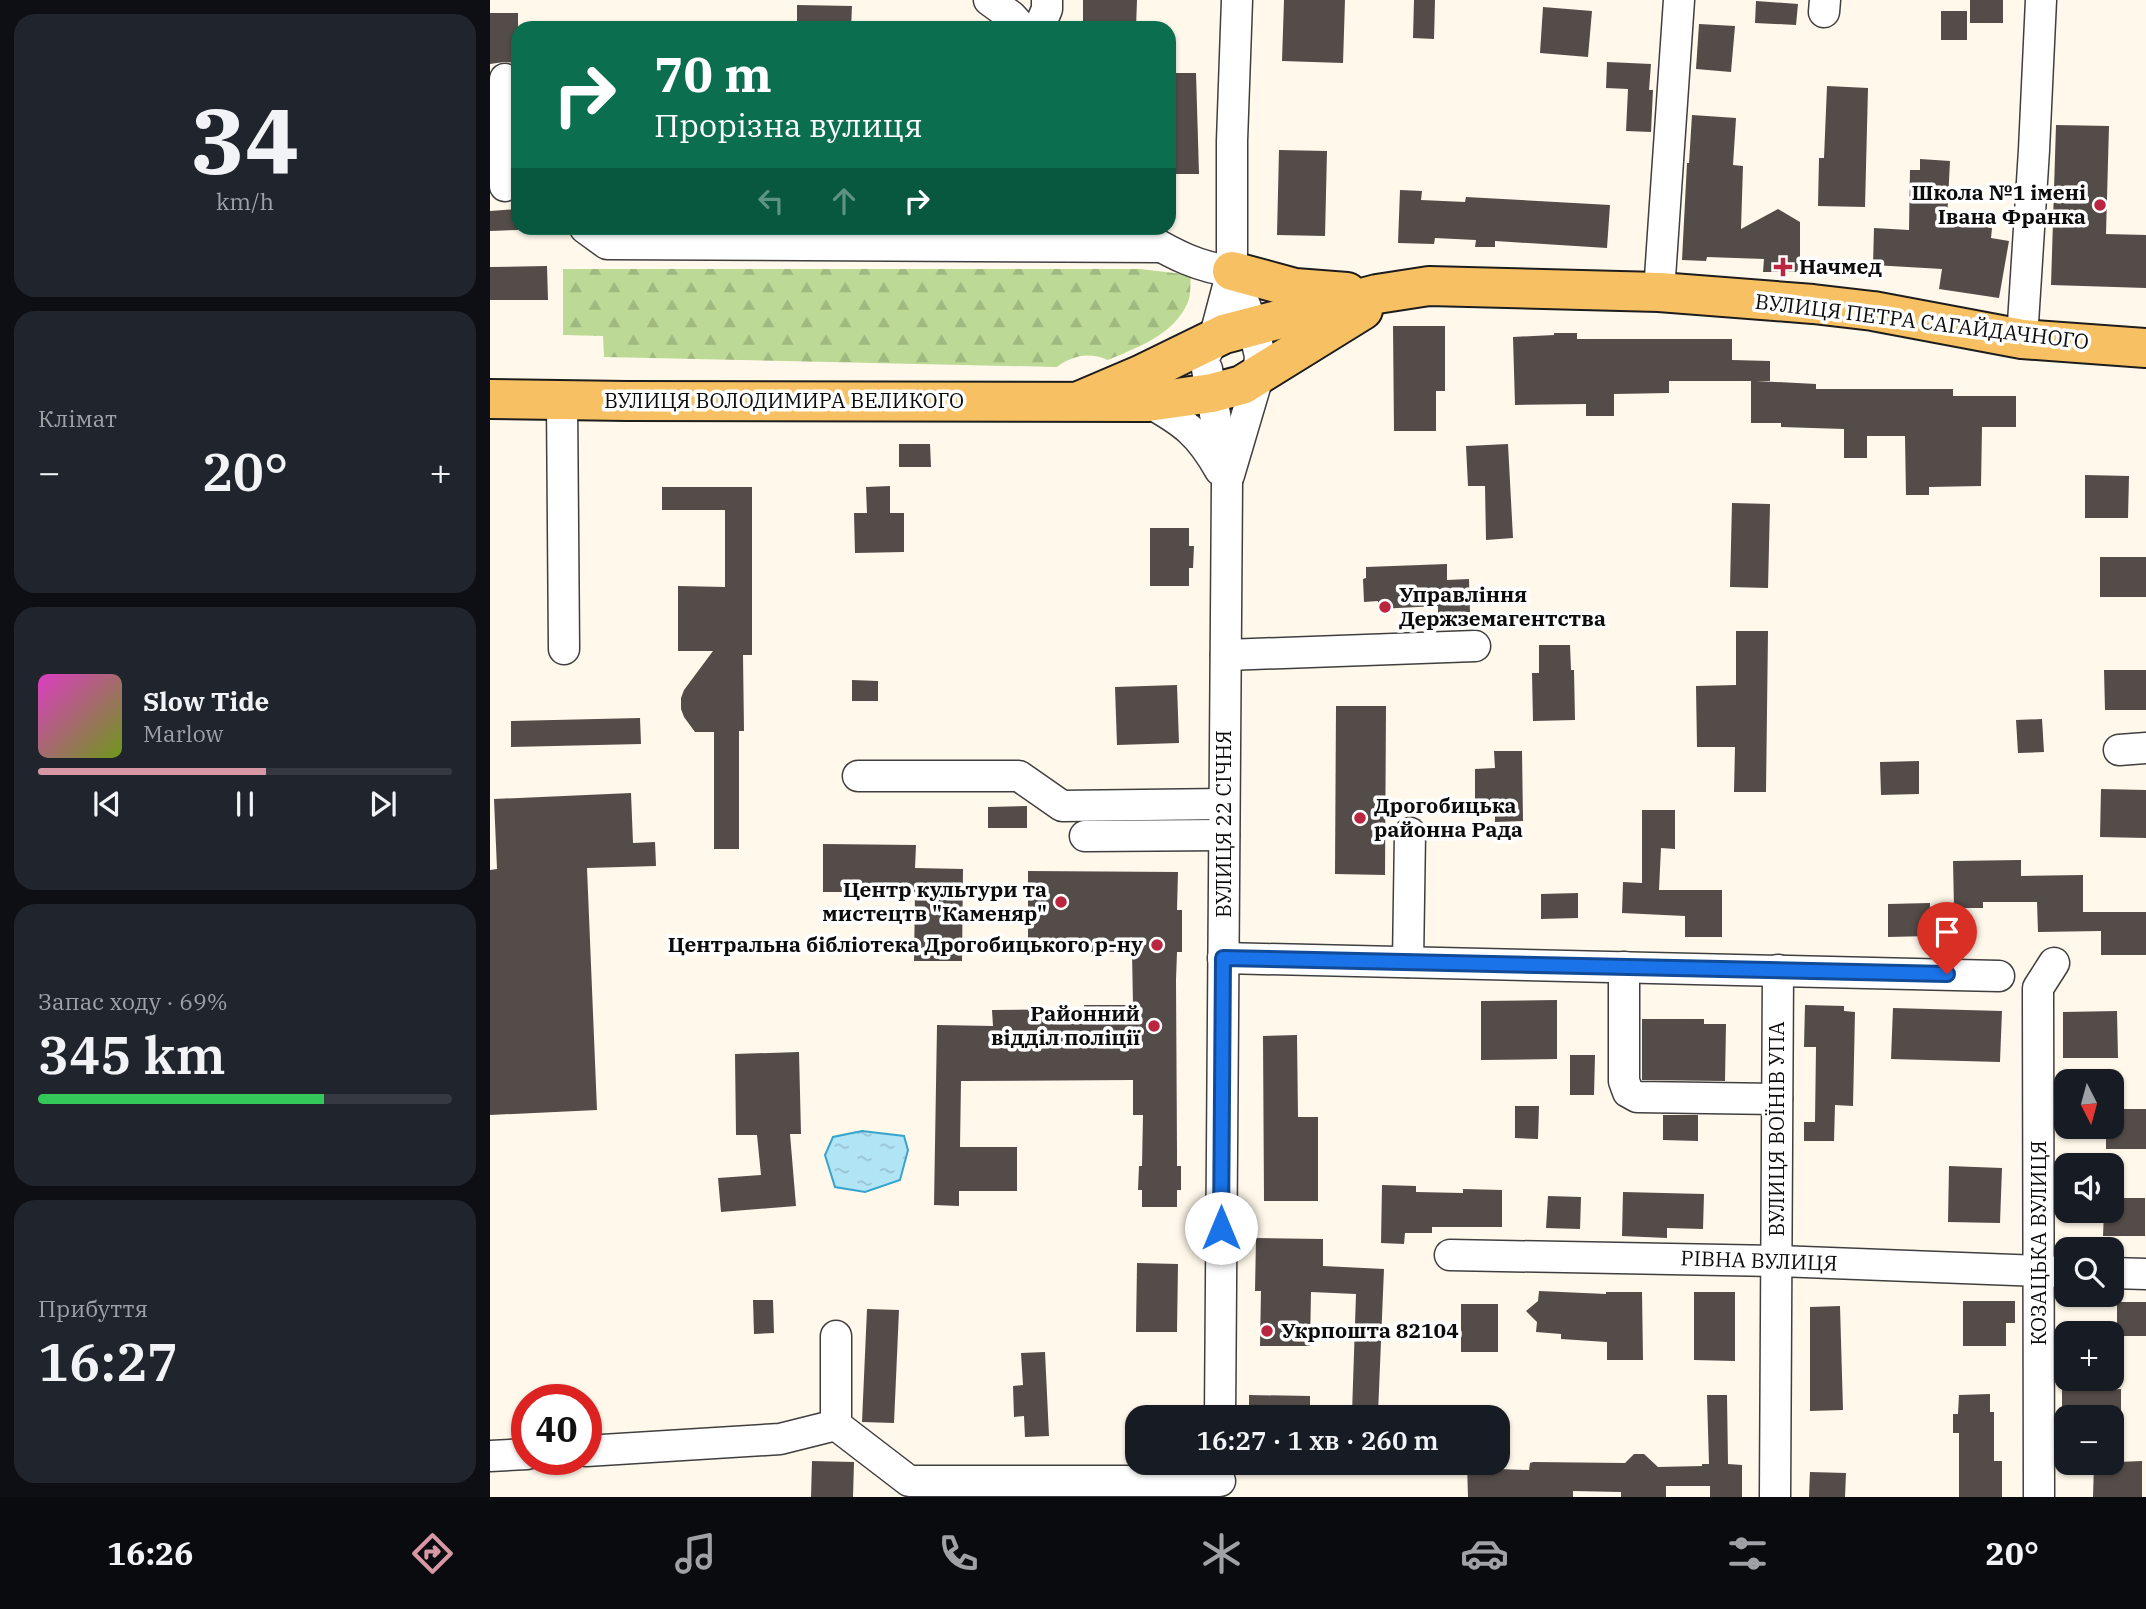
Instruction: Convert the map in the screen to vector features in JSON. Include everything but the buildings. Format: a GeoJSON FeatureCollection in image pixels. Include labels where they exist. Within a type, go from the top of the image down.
{"type":"FeatureCollection","features":[{"type":"Feature","properties":{"kind":"main road"},"geometry":{"type":"LineString","coordinates":[[1232,271],[1295,288],[1391,291]]}},
{"type":"Feature","properties":{"kind":"main road","name":"ВУЛИЦЯ ПЕТРА САГАЙДАЧНОГО"},"geometry":{"type":"LineString","coordinates":[[1391,291],[1429,286],[1659,292],[1873,311],[2021,339],[2146,348]]}},
{"type":"Feature","properties":{"kind":"main road"},"geometry":{"type":"LineString","coordinates":[[1079,401],[1140,375],[1238,362],[1344,320],[1391,291]]}},
{"type":"Feature","properties":{"kind":"main road"},"geometry":{"type":"LineString","coordinates":[[1238,362],[1391,291]]}},
{"type":"Feature","properties":{"kind":"main road","name":"ВУЛИЦЯ ВОЛОДИМИРА ВЕЛИКОГО"},"geometry":{"type":"LineString","coordinates":[[490,398],[562,401],[1148,401],[1238,362]]}},
{"type":"Feature","properties":{"kind":"street"},"geometry":{"type":"LineString","coordinates":[[989,0],[1016,21]]}},
{"type":"Feature","properties":{"kind":"street"},"geometry":{"type":"LineString","coordinates":[[1042,21],[1046,0]]}},
{"type":"Feature","properties":{"kind":"street"},"geometry":{"type":"LineString","coordinates":[[1227,482],[1238,362],[1232,271],[1232,141],[1237,0]]}},
{"type":"Feature","properties":{"kind":"street"},"geometry":{"type":"LineString","coordinates":[[1659,292],[1679,0]]}},
{"type":"Feature","properties":{"kind":"street"},"geometry":{"type":"LineString","coordinates":[[2021,339],[2034,150],[2040,0]]}},
{"type":"Feature","properties":{"kind":"street"},"geometry":{"type":"LineString","coordinates":[[505,79],[511,117]]}},
{"type":"Feature","properties":{"kind":"street"},"geometry":{"type":"LineString","coordinates":[[504,186],[511,131]]}},
{"type":"Feature","properties":{"kind":"street"},"geometry":{"type":"LineString","coordinates":[[594,235],[607,244],[1161,247]]}},
{"type":"Feature","properties":{"kind":"street"},"geometry":{"type":"LineString","coordinates":[[1141,235],[1191,262],[1232,271]]}},
{"type":"Feature","properties":{"kind":"street"},"geometry":{"type":"LineString","coordinates":[[1227,482],[1238,362],[1232,271]]}},
{"type":"Feature","properties":{"kind":"street"},"geometry":{"type":"LineString","coordinates":[[562,401],[564,649]]}},
{"type":"Feature","properties":{"kind":"street"},"geometry":{"type":"LineString","coordinates":[[1148,401],[1176,418],[1199,437],[1227,482]]}},
{"type":"Feature","properties":{"kind":"street","name":"ВУЛИЦЯ 22 СІЧНЯ"},"geometry":{"type":"LineString","coordinates":[[1220,1405],[1227,482]]}},
{"type":"Feature","properties":{"kind":"street"},"geometry":{"type":"LineString","coordinates":[[1226,655],[1475,646]]}},
{"type":"Feature","properties":{"kind":"street"},"geometry":{"type":"LineString","coordinates":[[858,776],[1019,776],[1062,806],[1224,804]]}},
{"type":"Feature","properties":{"kind":"street"},"geometry":{"type":"LineString","coordinates":[[1408,962],[1410,833]]}},
{"type":"Feature","properties":{"kind":"street"},"geometry":{"type":"LineString","coordinates":[[1085,836],[1224,835]]}},
{"type":"Feature","properties":{"kind":"street"},"geometry":{"type":"LineString","coordinates":[[1223,958],[1999,976]]}},
{"type":"Feature","properties":{"kind":"street","name":"КОЗАЦЬКА ВУЛИЦЯ"},"geometry":{"type":"LineString","coordinates":[[2039,1497],[2053,1272],[2038,988],[2054,963]]}},
{"type":"Feature","properties":{"kind":"street"},"geometry":{"type":"LineString","coordinates":[[1624,967],[1625,1081],[1628,1092],[1637,1097],[1777,1099]]}},
{"type":"Feature","properties":{"kind":"street","name":"ВУЛИЦЯ ВОЇНІВ УПА"},"geometry":{"type":"LineString","coordinates":[[1775,1497],[1778,970]]}},
{"type":"Feature","properties":{"kind":"street","name":"РІВНА ВУЛИЦЯ"},"geometry":{"type":"LineString","coordinates":[[1450,1255],[1776,1261],[2053,1272]]}},
{"type":"Feature","properties":{"kind":"street"},"geometry":{"type":"LineString","coordinates":[[2124,1273],[2146,1274]]}},
{"type":"Feature","properties":{"kind":"street"},"geometry":{"type":"LineString","coordinates":[[836,1336],[836,1425]]}},
{"type":"Feature","properties":{"kind":"street"},"geometry":{"type":"LineString","coordinates":[[602,1450],[780,1439],[836,1425]]}},
{"type":"Feature","properties":{"kind":"street"},"geometry":{"type":"LineString","coordinates":[[836,1425],[909,1481],[1220,1480]]}},
{"type":"Feature","properties":{"kind":"street"},"geometry":{"type":"LineString","coordinates":[[490,1457],[511,1455]]}},
{"type":"Feature","properties":{"kind":"green space"},"geometry":{"type":"Polygon","coordinates":[[[563,269],[1140,269],[1191,275],[1188,302],[1182,313],[1174,323],[1154,338],[1108,360],[1081,356],[1057,367],[604,357],[603,336],[563,335],[563,269]]]}},
{"type":"Feature","properties":{"kind":"water"},"geometry":{"type":"Polygon","coordinates":[[[862,1131],[904,1136],[908,1150],[900,1180],[865,1192],[835,1187],[825,1155],[833,1137],[862,1131]]]}},
{"type":"Feature","properties":{"kind":"place","name":"Школа №1 імені Івана Франка"},"geometry":{"type":"Point","coordinates":[2100,205]}},
{"type":"Feature","properties":{"kind":"place","name":"Начмед"},"geometry":{"type":"Point","coordinates":[1783,267]}},
{"type":"Feature","properties":{"kind":"place","name":"Управління Держземагентства"},"geometry":{"type":"Point","coordinates":[1385,607]}},
{"type":"Feature","properties":{"kind":"place","name":"Дрогобицька районна Рада"},"geometry":{"type":"Point","coordinates":[1360,818]}},
{"type":"Feature","properties":{"kind":"place","name":"Центр культури та мистецтв \"Каменяр\""},"geometry":{"type":"Point","coordinates":[1061,902]}},
{"type":"Feature","properties":{"kind":"place","name":"Центральна бібліотека Дрогобицького р-ну"},"geometry":{"type":"Point","coordinates":[1157,945]}},
{"type":"Feature","properties":{"kind":"place","name":"Районний відділ поліції"},"geometry":{"type":"Point","coordinates":[1154,1026]}},
{"type":"Feature","properties":{"kind":"place","name":"Укрпошта 82104"},"geometry":{"type":"Point","coordinates":[1267,1331]}},
{"type":"Feature","properties":{"kind":"route"},"geometry":{"type":"LineString","coordinates":[[1221,1228],[1223,958],[1947,974]]}}]}
